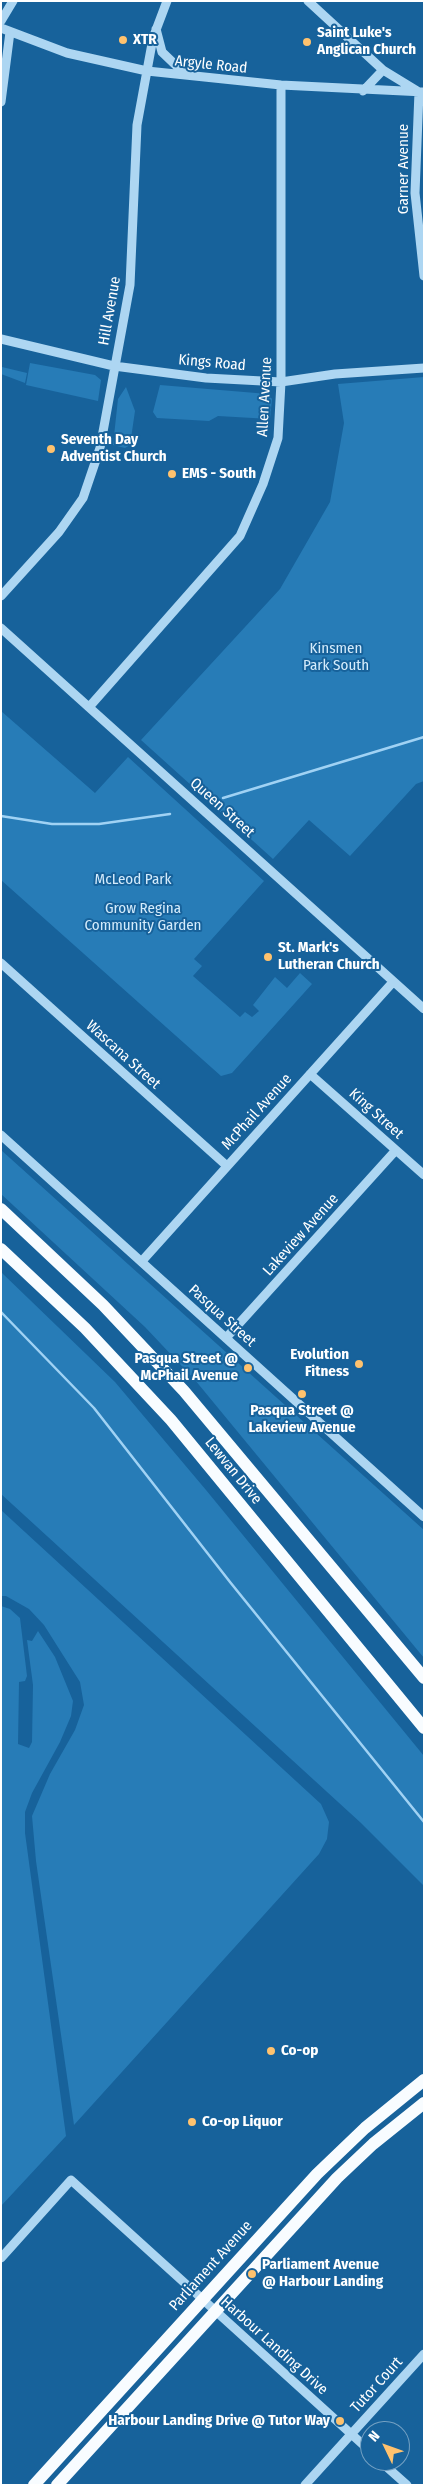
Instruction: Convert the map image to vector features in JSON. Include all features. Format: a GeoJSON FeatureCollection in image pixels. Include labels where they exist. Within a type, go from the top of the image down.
{"type":"FeatureCollection","features":[{"type":"Feature","properties":{"kind":"main road","name":"Lewvan Drive"},"geometry":{"type":"LineString","coordinates":[[1,1209],[102,1305],[184,1391],[424,1678]]}},
{"type":"Feature","properties":{"kind":"main road","name":"Lewvan Drive"},"geometry":{"type":"LineString","coordinates":[[1,1249],[85,1328],[171,1420],[422,1725]]}},
{"type":"Feature","properties":{"kind":"main road","name":"Parliament Avenue"},"geometry":{"type":"LineString","coordinates":[[34,2485],[317,2174],[365,2128],[424,2080]]}},
{"type":"Feature","properties":{"kind":"main road"},"geometry":{"type":"LineString","coordinates":[[57,2485],[337,2178],[372,2144],[424,2102]]}},
{"type":"Feature","properties":{"kind":"street"},"geometry":{"type":"LineString","coordinates":[[1,21],[13,1]]}},
{"type":"Feature","properties":{"kind":"street","name":"Hill Avenue"},"geometry":{"type":"LineString","coordinates":[[1,596],[59,532],[83,498],[100,448],[130,285],[138,125],[156,28],[167,1]]}},
{"type":"Feature","properties":{"kind":"street"},"geometry":{"type":"LineString","coordinates":[[308,1],[384,70],[422,92]]}},
{"type":"Feature","properties":{"kind":"street"},"geometry":{"type":"LineString","coordinates":[[156,28],[162,52],[186,75]]}},
{"type":"Feature","properties":{"kind":"street"},"geometry":{"type":"LineString","coordinates":[[1,102],[5,30]]}},
{"type":"Feature","properties":{"kind":"street","name":"Argyle Road"},"geometry":{"type":"LineString","coordinates":[[5,30],[67,53],[147,72],[363,91],[422,92]]}},
{"type":"Feature","properties":{"kind":"street"},"geometry":{"type":"LineString","coordinates":[[363,91],[384,70]]}},
{"type":"Feature","properties":{"kind":"street","name":"Allen Avenue"},"geometry":{"type":"LineString","coordinates":[[90,706],[240,536],[263,484],[278,438],[281,382],[281,85]]}},
{"type":"Feature","properties":{"kind":"street","name":"Garner Avenue"},"geometry":{"type":"LineString","coordinates":[[422,92],[415,193],[424,276]]}},
{"type":"Feature","properties":{"kind":"street","name":"Kings Road"},"geometry":{"type":"LineString","coordinates":[[1,339],[114,366],[206,378],[281,382],[335,374],[424,368]]}},
{"type":"Feature","properties":{"kind":"street","name":"Queen Street"},"geometry":{"type":"LineString","coordinates":[[1,628],[90,706],[424,1009]]}},
{"type":"Feature","properties":{"kind":"street","name":"Wascana Street"},"geometry":{"type":"LineString","coordinates":[[1,963],[227,1166]]}},
{"type":"Feature","properties":{"kind":"street","name":"McPhail Avenue"},"geometry":{"type":"LineString","coordinates":[[142,1261],[393,982]]}},
{"type":"Feature","properties":{"kind":"street","name":"King Street"},"geometry":{"type":"LineString","coordinates":[[310,1074],[424,1175]]}},
{"type":"Feature","properties":{"kind":"street","name":"Pasqua Street"},"geometry":{"type":"LineString","coordinates":[[1,1135],[424,1517]]}},
{"type":"Feature","properties":{"kind":"street","name":"Lakeview Avenue"},"geometry":{"type":"LineString","coordinates":[[226,1338],[396,1150]]}},
{"type":"Feature","properties":{"kind":"street","name":"Harbour Landing Drive"},"geometry":{"type":"LineString","coordinates":[[1,2258],[71,2180],[360,2443]]}},
{"type":"Feature","properties":{"kind":"street","name":"Tutor Court"},"geometry":{"type":"LineString","coordinates":[[308,2484],[424,2354]]}},
{"type":"Feature","properties":{"kind":"street"},"geometry":{"type":"LineString","coordinates":[[391,2471],[407,2485]]}},
{"type":"Feature","properties":{"kind":"green space"},"geometry":{"type":"Polygon","coordinates":[[[30,363],[95,375],[101,380],[98,401],[26,385],[30,363]]]}},
{"type":"Feature","properties":{"kind":"green space"},"geometry":{"type":"Polygon","coordinates":[[[2,367],[27,373],[25,383],[1,374],[2,367]]]}},
{"type":"Feature","properties":{"kind":"green space","name":"Kinsmen Park South"},"geometry":{"type":"Polygon","coordinates":[[[424,377],[424,781],[416,784],[350,856],[309,820],[273,859],[141,740],[280,589],[330,502],[344,423],[338,384],[424,377]]]}},
{"type":"Feature","properties":{"kind":"green space"},"geometry":{"type":"Polygon","coordinates":[[[160,385],[268,394],[272,399],[270,419],[218,416],[209,421],[157,418],[153,412],[160,385]]]}},
{"type":"Feature","properties":{"kind":"green space"},"geometry":{"type":"Polygon","coordinates":[[[126,387],[135,411],[130,445],[125,448],[113,445],[118,399],[126,387]]]}},
{"type":"Feature","properties":{"kind":"green space","name":"McLeod Park"},"geometry":{"type":"Polygon","coordinates":[[[1,711],[95,793],[128,757],[264,881],[194,959],[202,966],[193,976],[240,1017],[245,1012],[252,1017],[259,1011],[253,1005],[275,977],[287,988],[300,973],[312,984],[232,1073],[221,1076],[1,880],[1,711]]]}},
{"type":"Feature","properties":{"kind":"green space"},"geometry":{"type":"Polygon","coordinates":[[[1,1150],[424,1530],[424,1658],[195,1380],[145,1327],[1,1194],[1,1150]]]}},
{"type":"Feature","properties":{"kind":"green space"},"geometry":{"type":"Polygon","coordinates":[[[1,1272],[115,1382],[424,1756],[424,1886],[361,1823],[1,1494],[1,1272]]]}},
{"type":"Feature","properties":{"kind":"green space"},"geometry":{"type":"Polygon","coordinates":[[[1,1510],[321,1804],[329,1822],[327,1839],[319,1854],[74,2125],[36,1861],[32,1816],[50,1774],[75,1730],[84,1705],[80,1682],[44,1625],[29,1609],[6,1596],[1,1596],[1,1510]]]}},
{"type":"Feature","properties":{"kind":"green space"},"geometry":{"type":"Polygon","coordinates":[[[1,1606],[10,1609],[20,1618],[27,1676],[25,1681],[19,1682],[18,1744],[29,1748],[32,1742],[33,1685],[27,1640],[32,1641],[38,1631],[55,1657],[73,1701],[71,1716],[60,1742],[32,1793],[25,1812],[25,1833],[66,2136],[1,2206],[1,1606]]]}},
{"type":"Feature","properties":{"kind":"waterway"},"geometry":{"type":"LineString","coordinates":[[223,798],[424,737]]}},
{"type":"Feature","properties":{"kind":"waterway"},"geometry":{"type":"LineString","coordinates":[[1,816],[52,824],[99,824],[170,814]]}},
{"type":"Feature","properties":{"kind":"waterway"},"geometry":{"type":"LineString","coordinates":[[1,1312],[94,1408],[230,1582],[424,1822]]}},
{"type":"Feature","properties":{"kind":"place","name":"XTR"},"geometry":{"type":"Point","coordinates":[123,40]}},
{"type":"Feature","properties":{"kind":"place","name":"Saint Luke's Anglican Church"},"geometry":{"type":"Point","coordinates":[307,42]}},
{"type":"Feature","properties":{"kind":"place","name":"Seventh Day Adventist Church"},"geometry":{"type":"Point","coordinates":[51,449]}},
{"type":"Feature","properties":{"kind":"place","name":"EMS - South"},"geometry":{"type":"Point","coordinates":[172,474]}},
{"type":"Feature","properties":{"kind":"place","name":"St. Mark's Lutheran Church"},"geometry":{"type":"Point","coordinates":[268,957]}},
{"type":"Feature","properties":{"kind":"place","name":"Evolution Fitness"},"geometry":{"type":"Point","coordinates":[359,1364]}},
{"type":"Feature","properties":{"kind":"place","name":"Pasqua Street @ McPhail Avenue"},"geometry":{"type":"Point","coordinates":[248,1368]}},
{"type":"Feature","properties":{"kind":"place","name":"Pasqua Street @ Lakeview Avenue"},"geometry":{"type":"Point","coordinates":[302,1394]}},
{"type":"Feature","properties":{"kind":"place","name":"Co-op"},"geometry":{"type":"Point","coordinates":[271,2051]}},
{"type":"Feature","properties":{"kind":"place","name":"Co-op Liquor"},"geometry":{"type":"Point","coordinates":[192,2122]}},
{"type":"Feature","properties":{"kind":"place","name":"Parliament Avenue @ Harbour Landing"},"geometry":{"type":"Point","coordinates":[252,2274]}},
{"type":"Feature","properties":{"kind":"place","name":"Harbour Landing Drive @ Tutor Way"},"geometry":{"type":"Point","coordinates":[340,2421]}},
{"type":"Feature","properties":{"kind":"park label","name":"Grow Regina Community Garden"},"geometry":{"type":"Point","coordinates":[143,918]}}]}
